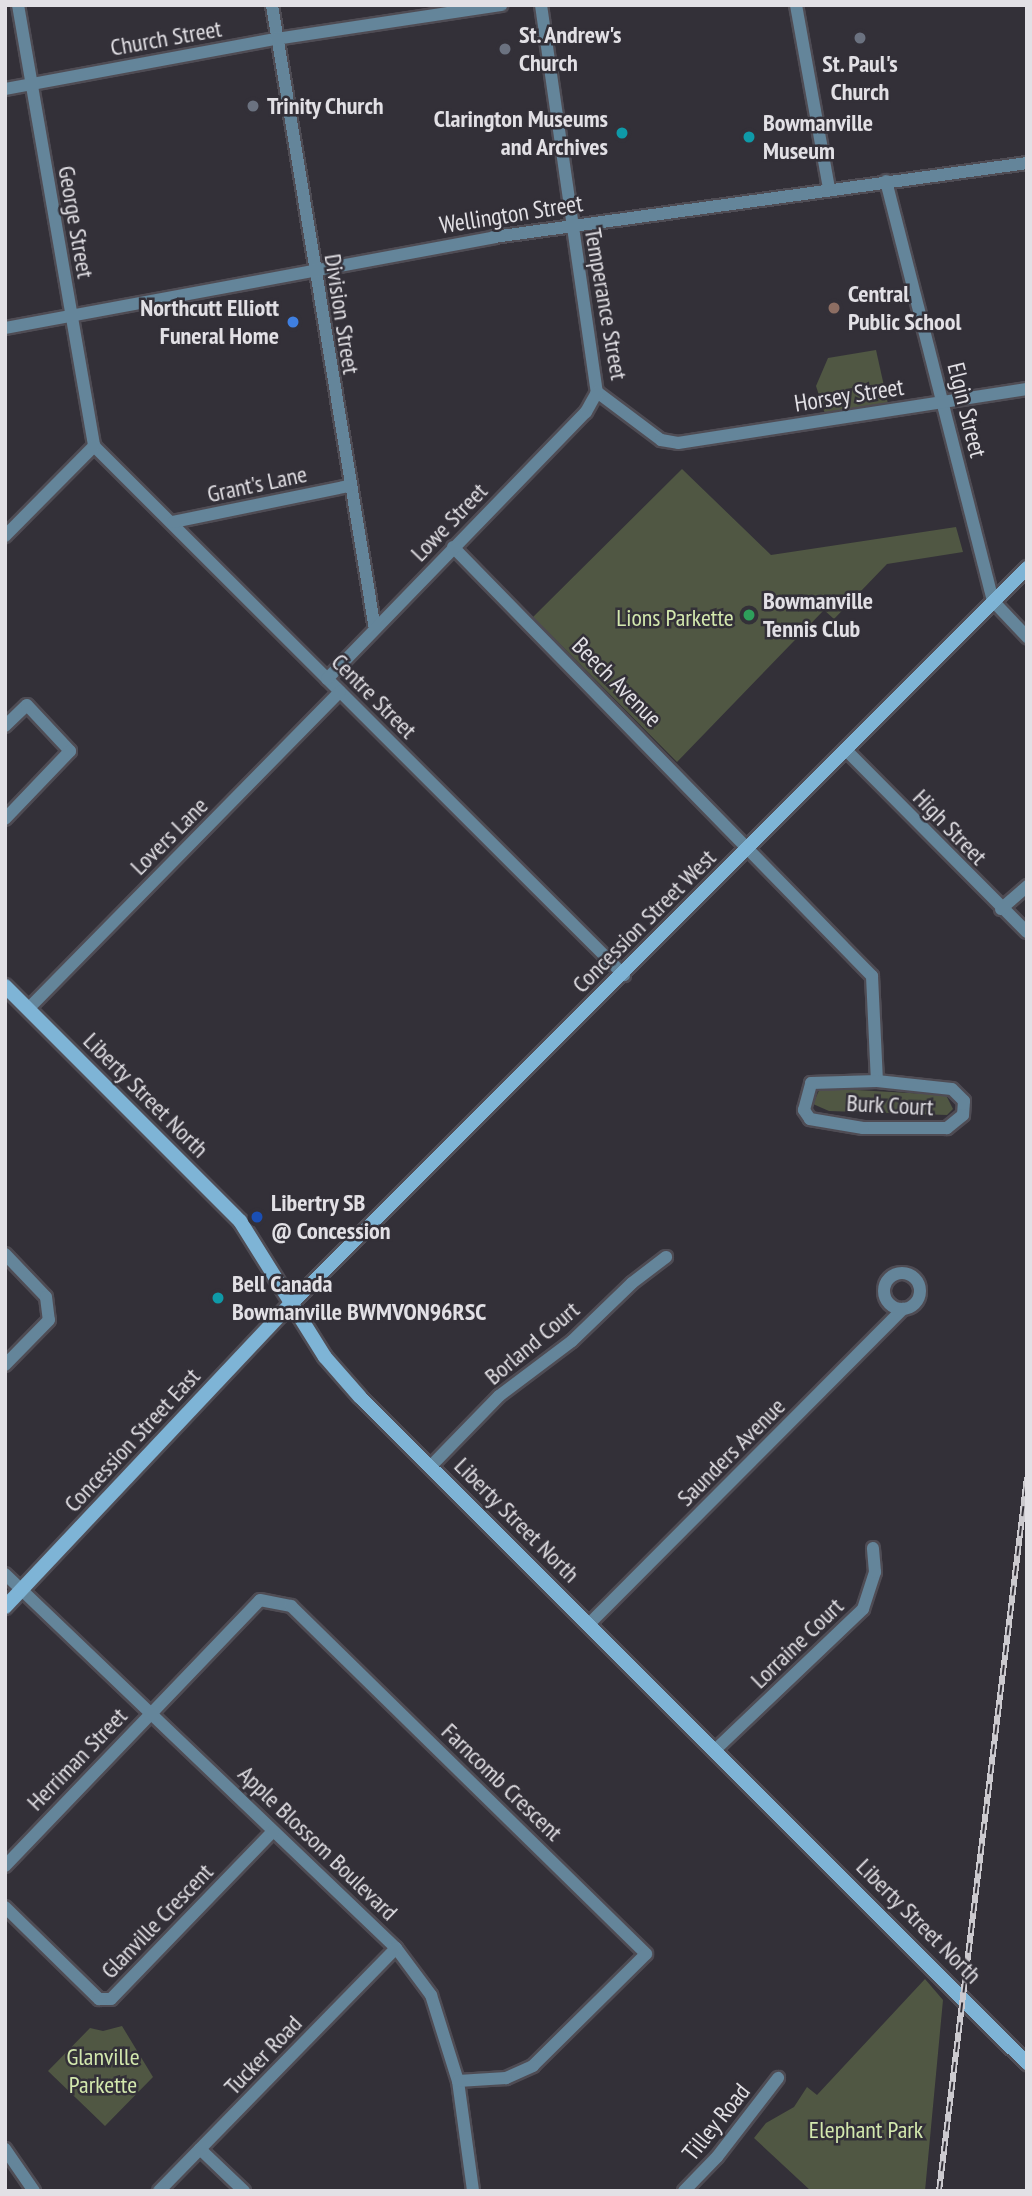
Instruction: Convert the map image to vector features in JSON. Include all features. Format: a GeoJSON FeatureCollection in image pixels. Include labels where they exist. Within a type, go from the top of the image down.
{"type":"FeatureCollection","features":[{"type":"Feature","properties":{"kind":"main road","name":"Concession Street West"},"geometry":{"type":"LineString","coordinates":[[291,1304],[624,975],[1027,568]]}},
{"type":"Feature","properties":{"kind":"main road","name":"Liberty Street North"},"geometry":{"type":"LineString","coordinates":[[5,986],[240,1221],[291,1304],[351,1387],[1027,2063]]}},
{"type":"Feature","properties":{"kind":"main road","name":"Concession Street East"},"geometry":{"type":"LineString","coordinates":[[5,1607],[291,1304]]}},
{"type":"Feature","properties":{"kind":"street","name":"George Street"},"geometry":{"type":"LineString","coordinates":[[18,5],[94,446]]}},
{"type":"Feature","properties":{"kind":"street","name":"Division Street"},"geometry":{"type":"LineString","coordinates":[[272,5],[313,269],[375,629]]}},
{"type":"Feature","properties":{"kind":"street","name":"Church Street"},"geometry":{"type":"LineString","coordinates":[[5,89],[276,39],[501,5]]}},
{"type":"Feature","properties":{"kind":"street","name":"Temperance Street"},"geometry":{"type":"LineString","coordinates":[[541,5],[597,392],[662,440],[678,443]]}},
{"type":"Feature","properties":{"kind":"street"},"geometry":{"type":"LineString","coordinates":[[796,5],[829,189]]}},
{"type":"Feature","properties":{"kind":"street","name":"Wellington Street"},"geometry":{"type":"LineString","coordinates":[[5,328],[313,269],[571,225],[1027,163]]}},
{"type":"Feature","properties":{"kind":"street","name":"Elgin Street"},"geometry":{"type":"LineString","coordinates":[[886,181],[993,601],[1027,637]]}},
{"type":"Feature","properties":{"kind":"street","name":"Horsey Street"},"geometry":{"type":"LineString","coordinates":[[678,443],[1027,389]]}},
{"type":"Feature","properties":{"kind":"street","name":"Lowe Street"},"geometry":{"type":"LineString","coordinates":[[327,679],[586,412],[597,392]]}},
{"type":"Feature","properties":{"kind":"street"},"geometry":{"type":"LineString","coordinates":[[5,536],[94,446]]}},
{"type":"Feature","properties":{"kind":"street","name":"Centre Street"},"geometry":{"type":"LineString","coordinates":[[94,446],[624,975]]}},
{"type":"Feature","properties":{"kind":"street","name":"Grant's Lane"},"geometry":{"type":"LineString","coordinates":[[173,522],[349,486]]}},
{"type":"Feature","properties":{"kind":"street","name":"Beech Avenue"},"geometry":{"type":"LineString","coordinates":[[453,548],[749,848]]}},
{"type":"Feature","properties":{"kind":"street","name":"Lovers Lane"},"geometry":{"type":"LineString","coordinates":[[28,1009],[340,692]]}},
{"type":"Feature","properties":{"kind":"street"},"geometry":{"type":"LineString","coordinates":[[5,726],[27,705],[70,751],[5,819]]}},
{"type":"Feature","properties":{"kind":"street","name":"High Street"},"geometry":{"type":"LineString","coordinates":[[845,749],[1001,909],[1027,932]]}},
{"type":"Feature","properties":{"kind":"street","name":"Burk Court"},"geometry":{"type":"LineString","coordinates":[[749,848],[872,976],[876,994],[877,1081]]}},
{"type":"Feature","properties":{"kind":"street"},"geometry":{"type":"LineString","coordinates":[[1001,909],[1027,886]]}},
{"type":"Feature","properties":{"kind":"street","name":"Burk Court"},"geometry":{"type":"LineString","coordinates":[[877,1081],[952,1089],[964,1101],[963,1115],[947,1128],[863,1128],[810,1119],[804,1110],[811,1083],[877,1081]]}},
{"type":"Feature","properties":{"kind":"street"},"geometry":{"type":"LineString","coordinates":[[5,1254],[46,1297],[49,1320],[5,1364]]}},
{"type":"Feature","properties":{"kind":"street","name":"Borland Court"},"geometry":{"type":"LineString","coordinates":[[430,1467],[499,1396],[572,1341],[632,1283],[666,1257]]}},
{"type":"Feature","properties":{"kind":"street","name":"Saunders Avenue"},"geometry":{"type":"LineString","coordinates":[[589,1624],[903,1309]]}},
{"type":"Feature","properties":{"kind":"street","name":"Lorraine Court"},"geometry":{"type":"LineString","coordinates":[[714,1751],[863,1609],[876,1573],[873,1548]]}},
{"type":"Feature","properties":{"kind":"street","name":"Apple Blossom Boulevard"},"geometry":{"type":"LineString","coordinates":[[5,1574],[396,1948],[431,1995],[458,2081],[473,2191]]}},
{"type":"Feature","properties":{"kind":"street","name":"Farncomb Crescent"},"geometry":{"type":"LineString","coordinates":[[151,1712],[260,1600],[291,1606],[646,1954],[533,2066],[506,2078],[458,2081]]}},
{"type":"Feature","properties":{"kind":"street","name":"Herriman Street"},"geometry":{"type":"LineString","coordinates":[[5,1866],[151,1712]]}},
{"type":"Feature","properties":{"kind":"street","name":"Glanville Crescent"},"geometry":{"type":"LineString","coordinates":[[5,1907],[99,1998],[111,1999],[273,1830]]}},
{"type":"Feature","properties":{"kind":"street","name":"Tucker Road"},"geometry":{"type":"LineString","coordinates":[[159,2191],[396,1948]]}},
{"type":"Feature","properties":{"kind":"street","name":"Tilley Road"},"geometry":{"type":"LineString","coordinates":[[684,2191],[717,2157],[778,2078]]}},
{"type":"Feature","properties":{"kind":"street"},"geometry":{"type":"LineString","coordinates":[[5,2149],[34,2191]]}},
{"type":"Feature","properties":{"kind":"street"},"geometry":{"type":"LineString","coordinates":[[200,2149],[244,2191]]}},
{"type":"Feature","properties":{"kind":"green space"},"geometry":{"type":"Polygon","coordinates":[[[876,350],[888,404],[825,414],[816,386],[828,358],[876,350]]]}},
{"type":"Feature","properties":{"kind":"green space","name":"Lions Parkette"},"geometry":{"type":"Polygon","coordinates":[[[682,469],[771,555],[956,527],[963,552],[887,564],[834,619],[824,610],[677,762],[533,617],[682,469]]]}},
{"type":"Feature","properties":{"kind":"green space"},"geometry":{"type":"Polygon","coordinates":[[[820,1088],[946,1095],[953,1109],[947,1115],[829,1111],[813,1104],[820,1088]]]}},
{"type":"Feature","properties":{"kind":"green space","name":"Elephant Park"},"geometry":{"type":"Polygon","coordinates":[[[925,1979],[943,2000],[925,2191],[811,2191],[754,2138],[766,2123],[794,2107],[807,2087],[817,2095],[925,1979]]]}},
{"type":"Feature","properties":{"kind":"green space","name":"Glanville Parkette"},"geometry":{"type":"Polygon","coordinates":[[[122,2026],[153,2077],[105,2126],[48,2071],[90,2028],[103,2031],[122,2026]]]}},
{"type":"Feature","properties":{"kind":"railway"},"geometry":{"type":"LineString","coordinates":[[939,2191],[1027,1477]]}},
{"type":"Feature","properties":{"kind":"place","name":"St. Paul's Church"},"geometry":{"type":"Point","coordinates":[860,38]}},
{"type":"Feature","properties":{"kind":"place","name":"St. Andrew's Church"},"geometry":{"type":"Point","coordinates":[505,49]}},
{"type":"Feature","properties":{"kind":"place","name":"Trinity Church"},"geometry":{"type":"Point","coordinates":[253,106]}},
{"type":"Feature","properties":{"kind":"place","name":"Clarington Museums and Archives"},"geometry":{"type":"Point","coordinates":[622,133]}},
{"type":"Feature","properties":{"kind":"place","name":"Bowmanville Museum"},"geometry":{"type":"Point","coordinates":[749,137]}},
{"type":"Feature","properties":{"kind":"place","name":"Central Public School"},"geometry":{"type":"Point","coordinates":[834,308]}},
{"type":"Feature","properties":{"kind":"place","name":"Northcutt Elliott Funeral Home"},"geometry":{"type":"Point","coordinates":[293,322]}},
{"type":"Feature","properties":{"kind":"place","name":"Bowmanville Tennis Club"},"geometry":{"type":"Point","coordinates":[749,615]}},
{"type":"Feature","properties":{"kind":"place","name":"Libertry SB @ Concession"},"geometry":{"type":"Point","coordinates":[257,1217]}},
{"type":"Feature","properties":{"kind":"place","name":"Bell Canada Bowmanville BWMVON96RSC"},"geometry":{"type":"Point","coordinates":[218,1298]}}]}
